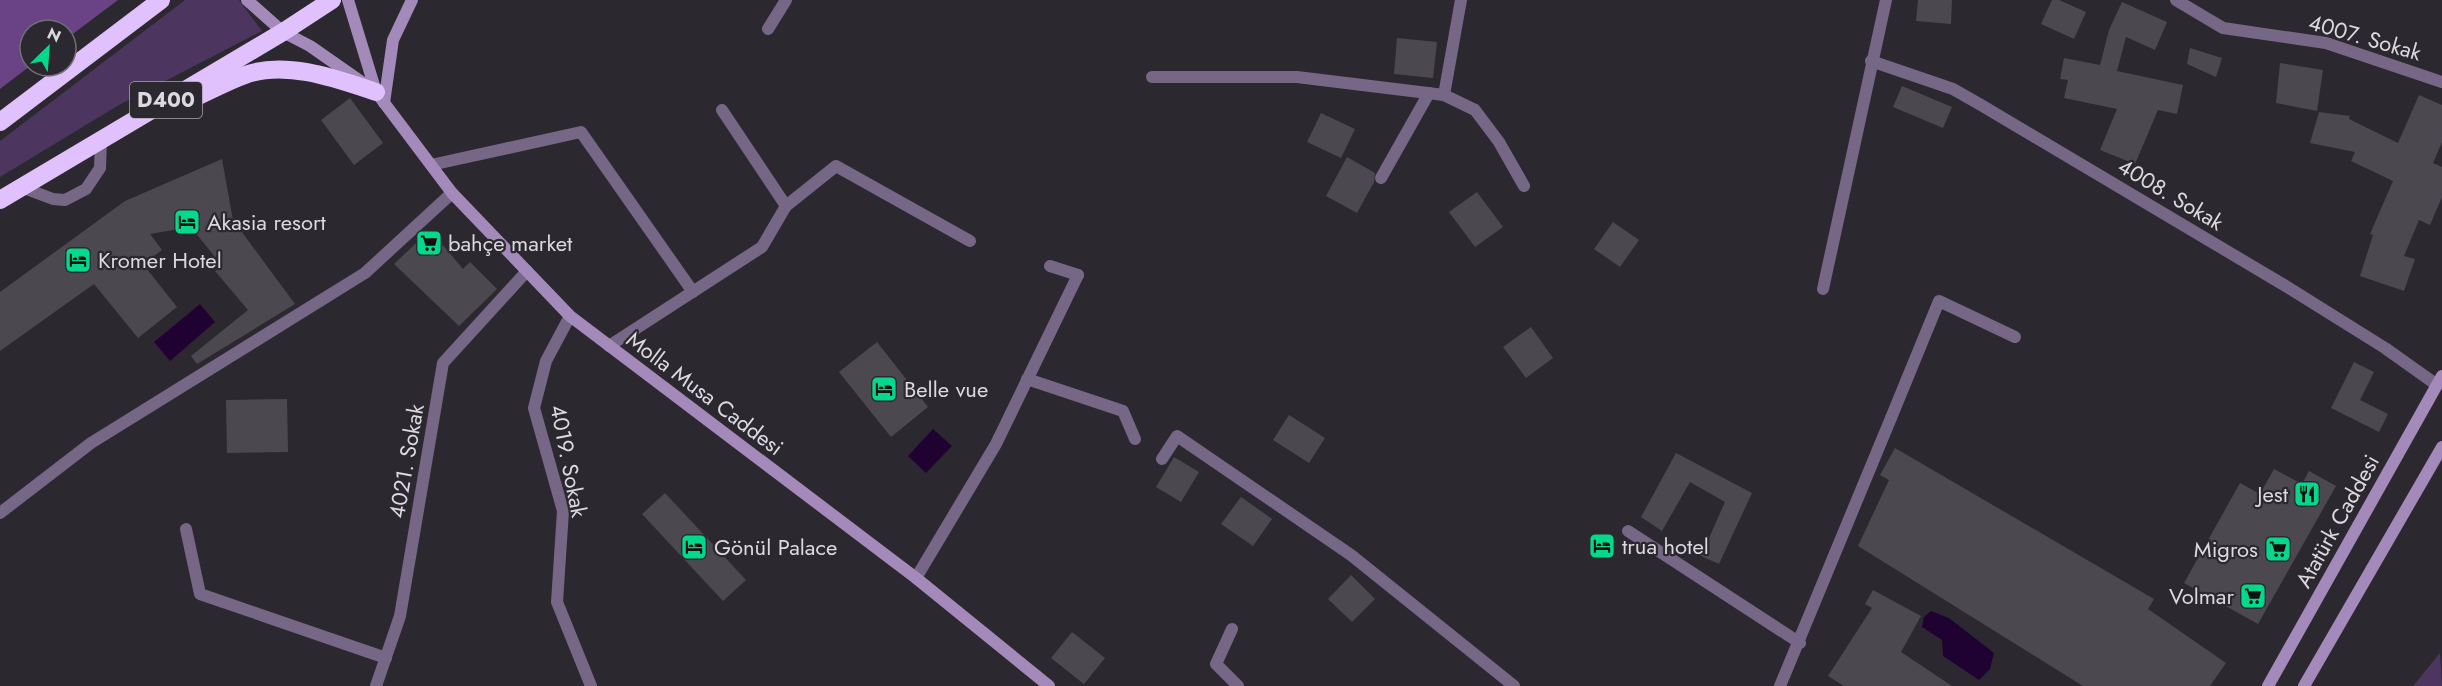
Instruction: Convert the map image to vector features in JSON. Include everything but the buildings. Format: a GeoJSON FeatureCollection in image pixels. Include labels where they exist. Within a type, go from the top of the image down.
{"type":"FeatureCollection","features":[{"type":"Feature","properties":{"kind":"highway"},"geometry":{"type":"LineString","coordinates":[[0,122],[161,0]]}},
{"type":"Feature","properties":{"kind":"highway","name":"D400"},"geometry":{"type":"LineString","coordinates":[[0,200],[283,32],[332,0]]}},
{"type":"Feature","properties":{"kind":"highway","name":"D400"},"geometry":{"type":"LineString","coordinates":[[129,122],[181,104],[247,74],[297,69],[380,98]]}},
{"type":"Feature","properties":{"kind":"street"},"geometry":{"type":"LineString","coordinates":[[247,0],[283,32],[310,46],[380,98]]}},
{"type":"Feature","properties":{"kind":"street"},"geometry":{"type":"LineString","coordinates":[[348,0],[380,98]]}},
{"type":"Feature","properties":{"kind":"street"},"geometry":{"type":"LineString","coordinates":[[380,98],[393,40],[412,0]]}},
{"type":"Feature","properties":{"kind":"street"},"geometry":{"type":"LineString","coordinates":[[768,29],[786,0]]}},
{"type":"Feature","properties":{"kind":"street"},"geometry":{"type":"LineString","coordinates":[[1444,95],[1461,0]]}},
{"type":"Feature","properties":{"kind":"street"},"geometry":{"type":"LineString","coordinates":[[1823,289],[1886,0]]}},
{"type":"Feature","properties":{"kind":"street","name":"4007. Sokak"},"geometry":{"type":"LineString","coordinates":[[2176,0],[2223,28],[2326,43],[2442,82]]}},
{"type":"Feature","properties":{"kind":"street","name":"4008. Sokak"},"geometry":{"type":"LineString","coordinates":[[1871,61],[1962,95],[2440,381]]}},
{"type":"Feature","properties":{"kind":"street"},"geometry":{"type":"LineString","coordinates":[[1152,77],[1297,77],[1444,95],[1475,110],[1499,142],[1524,186]]}},
{"type":"Feature","properties":{"kind":"street"},"geometry":{"type":"LineString","coordinates":[[1381,178],[1429,93]]}},
{"type":"Feature","properties":{"kind":"street","name":"Molla Musa Caddesi"},"geometry":{"type":"LineString","coordinates":[[380,98],[452,193],[570,316],[916,578],[1049,686]]}},
{"type":"Feature","properties":{"kind":"street"},"geometry":{"type":"LineString","coordinates":[[722,110],[786,206]]}},
{"type":"Feature","properties":{"kind":"street"},"geometry":{"type":"LineString","coordinates":[[431,165],[581,132],[693,292]]}},
{"type":"Feature","properties":{"kind":"street"},"geometry":{"type":"LineString","coordinates":[[21,187],[53,199],[65,200],[86,189],[100,168],[101,139]]}},
{"type":"Feature","properties":{"kind":"street"},"geometry":{"type":"LineString","coordinates":[[609,346],[762,247],[786,206],[836,166],[970,241]]}},
{"type":"Feature","properties":{"kind":"street"},"geometry":{"type":"LineString","coordinates":[[0,513],[91,443],[365,273],[452,193]]}},
{"type":"Feature","properties":{"kind":"street"},"geometry":{"type":"LineString","coordinates":[[916,578],[996,444],[1078,274],[1050,266]]}},
{"type":"Feature","properties":{"kind":"street","name":"4021. Sokak"},"geometry":{"type":"LineString","coordinates":[[376,686],[400,616],[443,363],[527,271]]}},
{"type":"Feature","properties":{"kind":"street"},"geometry":{"type":"LineString","coordinates":[[1780,686],[1800,643],[1835,549],[1939,301],[2015,337]]}},
{"type":"Feature","properties":{"kind":"street","name":"4019. Sokak"},"geometry":{"type":"LineString","coordinates":[[570,316],[546,361],[534,408],[563,511],[557,602],[591,686]]}},
{"type":"Feature","properties":{"kind":"street"},"geometry":{"type":"LineString","coordinates":[[1028,379],[1123,411],[1135,439]]}},
{"type":"Feature","properties":{"kind":"street","name":"Atatürk Caddesi"},"geometry":{"type":"LineString","coordinates":[[2268,686],[2440,381]]}},
{"type":"Feature","properties":{"kind":"street"},"geometry":{"type":"LineString","coordinates":[[1162,459],[1177,436],[1351,555],[1514,686]]}},
{"type":"Feature","properties":{"kind":"street"},"geometry":{"type":"LineString","coordinates":[[2304,686],[2442,447]]}},
{"type":"Feature","properties":{"kind":"street"},"geometry":{"type":"LineString","coordinates":[[186,529],[200,594],[386,658]]}},
{"type":"Feature","properties":{"kind":"street"},"geometry":{"type":"LineString","coordinates":[[1628,531],[1800,643]]}},
{"type":"Feature","properties":{"kind":"street"},"geometry":{"type":"LineString","coordinates":[[1232,628],[1216,664],[1238,686]]}},
{"type":"Feature","properties":{"kind":"shaded area"},"geometry":{"type":"Polygon","coordinates":[[[0,0],[118,0],[78,30],[78,18],[18,18],[18,75],[0,89],[0,0]]]}},
{"type":"Feature","properties":{"kind":"shaded area"},"geometry":{"type":"Polygon","coordinates":[[[185,0],[239,0],[262,31],[119,105],[0,177],[0,141],[185,0]]]}},
{"type":"Feature","properties":{"kind":"shaded area"},"geometry":{"type":"Polygon","coordinates":[[[200,304],[215,322],[170,361],[154,342],[200,304]]]}},
{"type":"Feature","properties":{"kind":"shaded area"},"geometry":{"type":"Polygon","coordinates":[[[933,429],[952,446],[926,473],[908,456],[933,429]]]}},
{"type":"Feature","properties":{"kind":"shaded area"},"geometry":{"type":"Polygon","coordinates":[[[1931,611],[1949,618],[1994,653],[1990,669],[1979,680],[1943,656],[1942,640],[1922,627],[1924,617],[1931,611]]]}},
{"type":"Feature","properties":{"kind":"shaded area"},"geometry":{"type":"Polygon","coordinates":[[[2440,653],[2442,686],[2413,686],[2440,653]]]}},
{"type":"Feature","properties":{"kind":"place","name":"Akasia resort"},"geometry":{"type":"Point","coordinates":[187,222]}},
{"type":"Feature","properties":{"kind":"place","name":"bahçe market"},"geometry":{"type":"Point","coordinates":[429,243]}},
{"type":"Feature","properties":{"kind":"place","name":"Kromer Hotel"},"geometry":{"type":"Point","coordinates":[78,260]}},
{"type":"Feature","properties":{"kind":"place","name":"Belle vue"},"geometry":{"type":"Point","coordinates":[884,389]}},
{"type":"Feature","properties":{"kind":"place","name":"Jest"},"geometry":{"type":"Point","coordinates":[2307,494]}},
{"type":"Feature","properties":{"kind":"place","name":"trua hotel"},"geometry":{"type":"Point","coordinates":[1602,546]}},
{"type":"Feature","properties":{"kind":"place","name":"Gönül Palace"},"geometry":{"type":"Point","coordinates":[694,547]}},
{"type":"Feature","properties":{"kind":"place","name":"Migros"},"geometry":{"type":"Point","coordinates":[2278,549]}},
{"type":"Feature","properties":{"kind":"place","name":"Volmar"},"geometry":{"type":"Point","coordinates":[2253,596]}}]}
